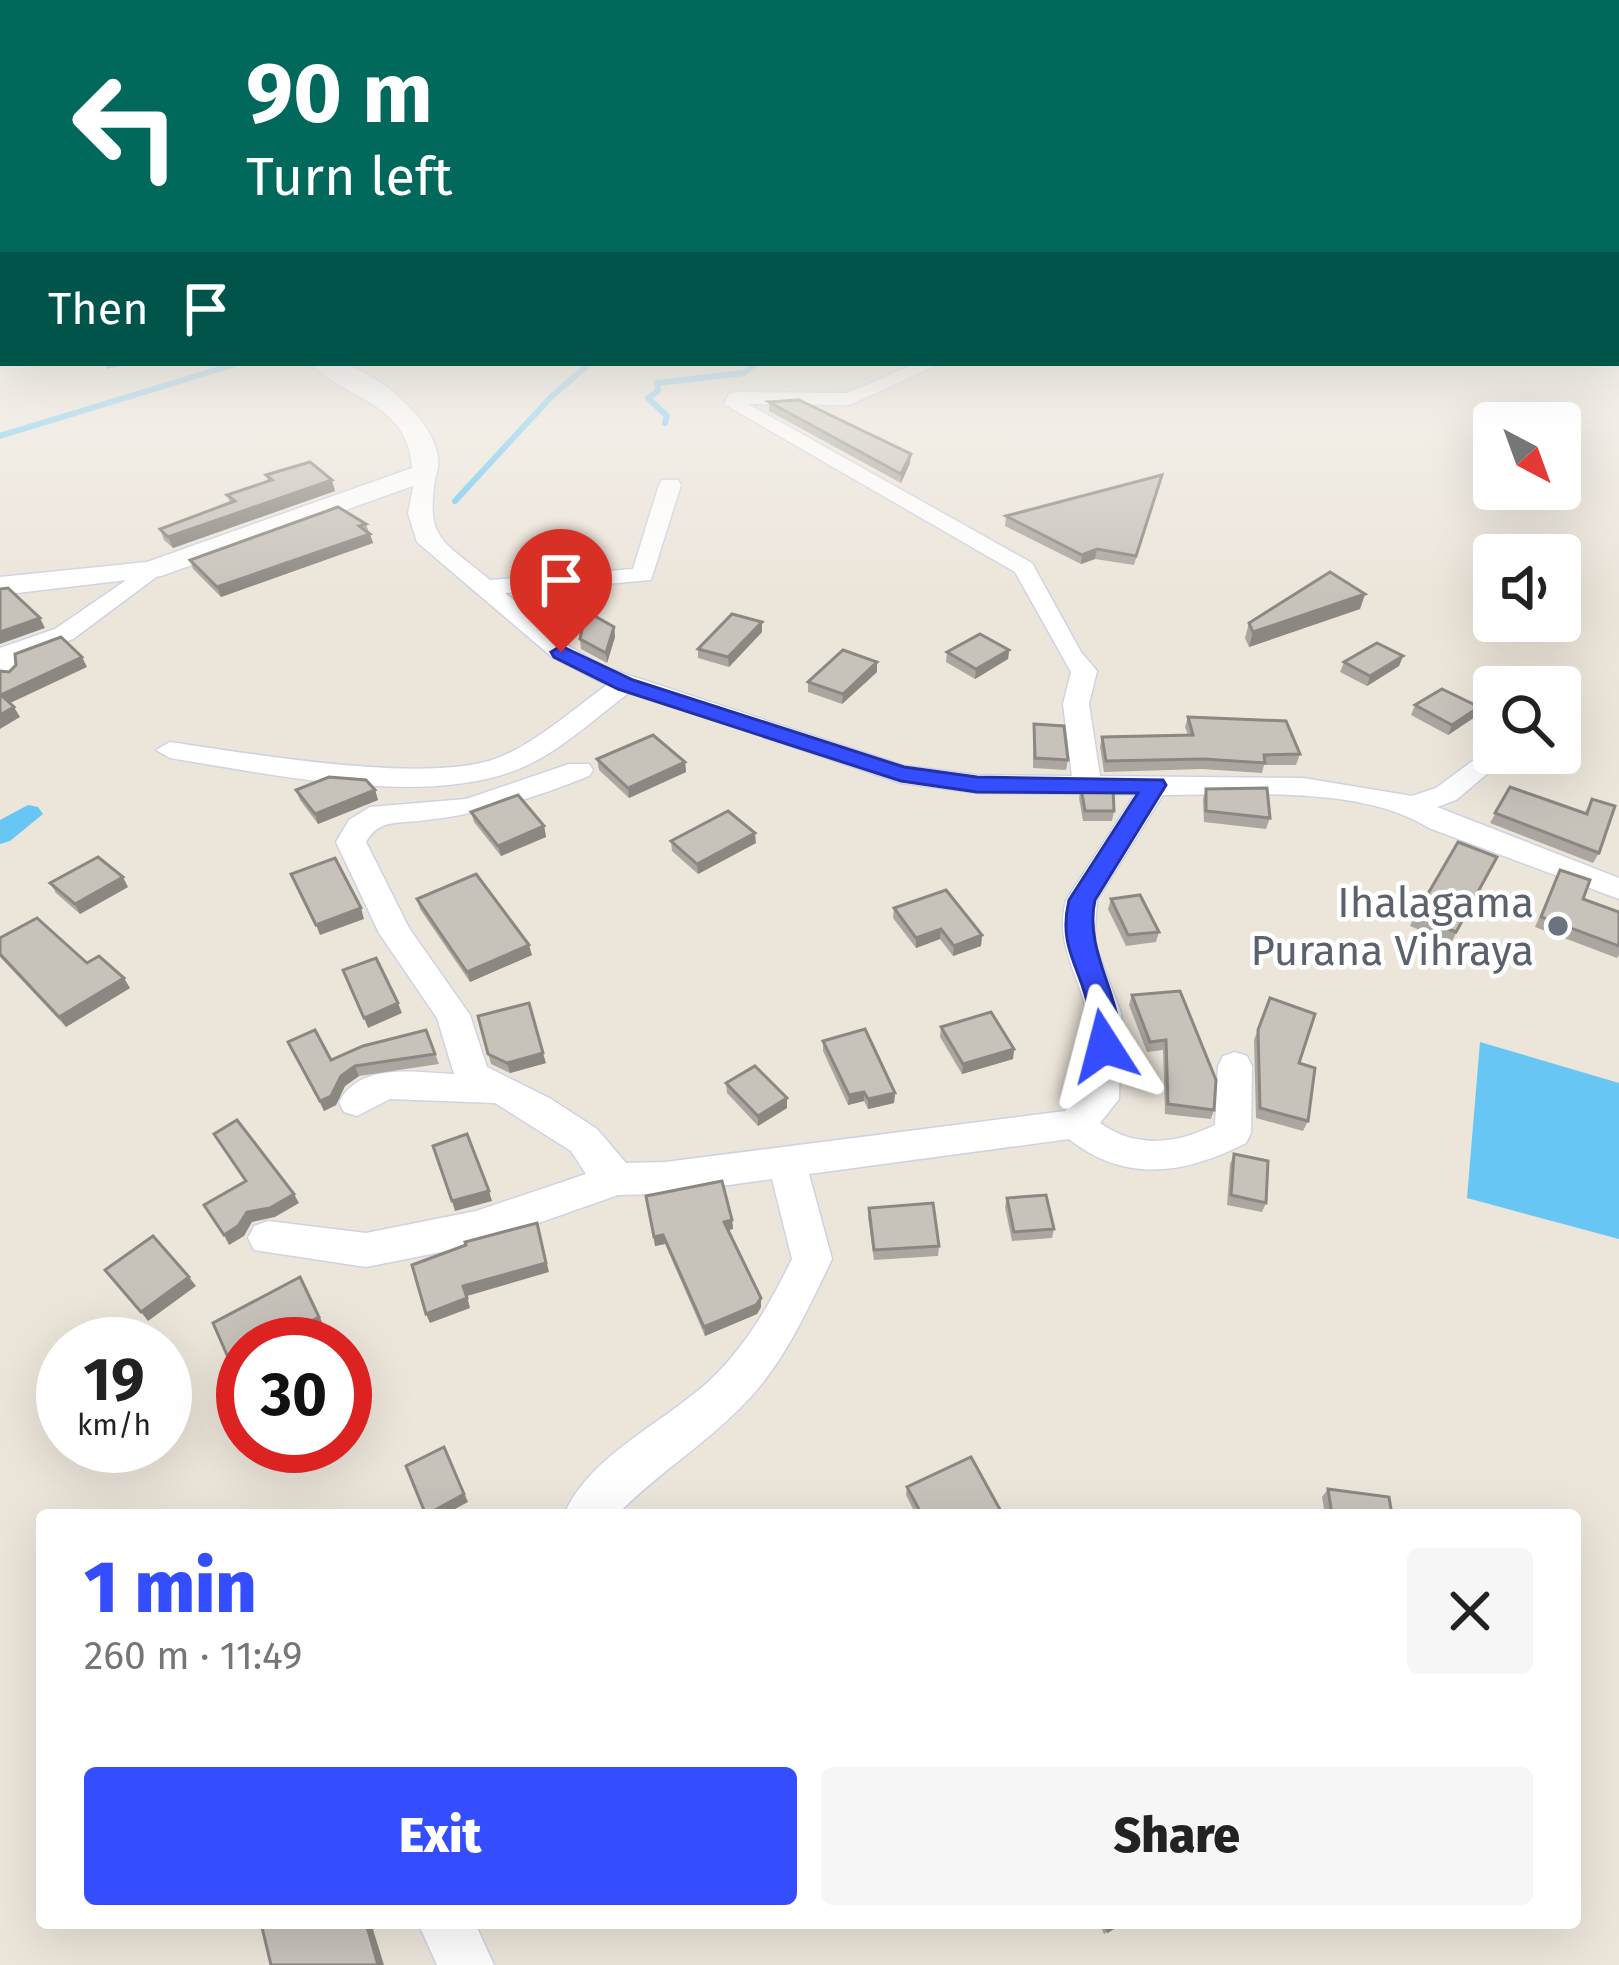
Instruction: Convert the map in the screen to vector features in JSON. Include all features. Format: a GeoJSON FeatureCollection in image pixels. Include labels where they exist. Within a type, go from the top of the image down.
{"type":"FeatureCollection","features":[{"type":"Feature","properties":{"kind":"street"},"geometry":{"type":"LineString","coordinates":[[399,412],[421,431],[428,448],[419,513],[425,537],[561,652],[625,684],[901,774],[977,784],[1303,787],[1414,805],[1439,821],[1617,889]]}},
{"type":"Feature","properties":{"kind":"street"},"geometry":{"type":"LineString","coordinates":[[748,412],[1024,568],[1070,655],[1084,671],[1076,704],[1087,785]]}},
{"type":"Feature","properties":{"kind":"street"},"geometry":{"type":"LineString","coordinates":[[0,586],[152,570],[427,472]]}},
{"type":"Feature","properties":{"kind":"street"},"geometry":{"type":"LineString","coordinates":[[486,587],[644,575],[670,484]]}},
{"type":"Feature","properties":{"kind":"street"},"geometry":{"type":"LineString","coordinates":[[5,672],[0,657],[64,634],[152,570]]}},
{"type":"Feature","properties":{"kind":"street"},"geometry":{"type":"LineString","coordinates":[[170,750],[308,770],[465,775],[508,765],[625,684]]}},
{"type":"Feature","properties":{"kind":"street"},"geometry":{"type":"LineString","coordinates":[[579,770],[521,794],[466,808],[380,814],[359,827],[351,842],[394,933],[453,1015],[472,1076],[538,1109],[584,1140],[599,1163],[618,1179]]}},
{"type":"Feature","properties":{"kind":"street"},"geometry":{"type":"LineString","coordinates":[[1414,805],[1446,794],[1473,771]]}},
{"type":"Feature","properties":{"kind":"street"},"geometry":{"type":"LineString","coordinates":[[268,1238],[366,1250],[476,1228],[618,1179],[664,1178],[1075,1124],[1101,1099],[1104,1046],[1104,1013],[1078,942],[1082,900],[1155,785]]}},
{"type":"Feature","properties":{"kind":"street"},"geometry":{"type":"LineString","coordinates":[[1075,1124],[1097,1144],[1124,1156],[1201,1150],[1233,1133],[1234,1066]]}},
{"type":"Feature","properties":{"kind":"street"},"geometry":{"type":"LineString","coordinates":[[357,1102],[384,1085],[495,1090]]}},
{"type":"Feature","properties":{"kind":"street"},"geometry":{"type":"LineString","coordinates":[[592,1509],[612,1483],[738,1381],[784,1316],[812,1259],[787,1163]]}},
{"type":"Feature","properties":{"kind":"street"},"geometry":{"type":"LineString","coordinates":[[449,1929],[466,1965]]}},
{"type":"Feature","properties":{"kind":"water"},"geometry":{"type":"Polygon","coordinates":[[[1480,1042],[1619,1083],[1619,1239],[1467,1198],[1480,1042]]]}},
{"type":"Feature","properties":{"kind":"building"},"geometry":{"type":"Polygon","coordinates":[[[787,412],[823,412],[911,454],[901,474],[787,412]]]}},
{"type":"Feature","properties":{"kind":"building"},"geometry":{"type":"Polygon","coordinates":[[[310,462],[332,480],[168,537],[160,529],[235,501],[227,495],[272,480],[266,475],[310,462]]]}},
{"type":"Feature","properties":{"kind":"building"},"geometry":{"type":"Polygon","coordinates":[[[1162,475],[1136,556],[1097,549],[1082,555],[1006,516],[1162,475]]]}},
{"type":"Feature","properties":{"kind":"building"},"geometry":{"type":"Polygon","coordinates":[[[338,507],[366,524],[359,526],[370,534],[217,587],[190,560],[338,507]]]}},
{"type":"Feature","properties":{"kind":"building"},"geometry":{"type":"Polygon","coordinates":[[[1330,572],[1365,594],[1253,632],[1249,623],[1330,572]]]}},
{"type":"Feature","properties":{"kind":"building"},"geometry":{"type":"Polygon","coordinates":[[[8,588],[40,618],[0,632],[0,589],[8,588]]]}},
{"type":"Feature","properties":{"kind":"building"},"geometry":{"type":"Polygon","coordinates":[[[586,611],[614,627],[606,653],[580,639],[586,611]]]}},
{"type":"Feature","properties":{"kind":"building"},"geometry":{"type":"Polygon","coordinates":[[[732,614],[762,622],[728,657],[698,649],[732,614]]]}},
{"type":"Feature","properties":{"kind":"building"},"geometry":{"type":"Polygon","coordinates":[[[980,634],[1009,650],[976,669],[947,652],[980,634]]]}},
{"type":"Feature","properties":{"kind":"building"},"geometry":{"type":"Polygon","coordinates":[[[61,637],[82,657],[1,695],[14,707],[0,715],[0,671],[9,672],[16,665],[15,654],[61,637]]]}},
{"type":"Feature","properties":{"kind":"building"},"geometry":{"type":"Polygon","coordinates":[[[1377,643],[1403,656],[1370,676],[1344,662],[1377,643]]]}},
{"type":"Feature","properties":{"kind":"building"},"geometry":{"type":"Polygon","coordinates":[[[843,650],[877,662],[843,694],[808,682],[843,650]]]}},
{"type":"Feature","properties":{"kind":"building"},"geometry":{"type":"Polygon","coordinates":[[[1442,689],[1473,704],[1473,711],[1452,725],[1415,705],[1442,689]]]}},
{"type":"Feature","properties":{"kind":"building"},"geometry":{"type":"Polygon","coordinates":[[[1188,717],[1286,721],[1300,754],[1264,755],[1265,763],[1106,761],[1102,737],[1193,735],[1188,717]]]}},
{"type":"Feature","properties":{"kind":"building"},"geometry":{"type":"Polygon","coordinates":[[[1034,724],[1064,726],[1068,760],[1035,758],[1034,724]]]}},
{"type":"Feature","properties":{"kind":"building"},"geometry":{"type":"Polygon","coordinates":[[[653,735],[685,762],[628,788],[597,759],[653,735]]]}},
{"type":"Feature","properties":{"kind":"building"},"geometry":{"type":"Polygon","coordinates":[[[329,777],[366,780],[375,790],[315,814],[296,790],[329,777]]]}},
{"type":"Feature","properties":{"kind":"building"},"geometry":{"type":"Polygon","coordinates":[[[1510,787],[1587,814],[1592,799],[1615,806],[1599,853],[1495,813],[1510,787]]]}},
{"type":"Feature","properties":{"kind":"building"},"geometry":{"type":"Polygon","coordinates":[[[1081,788],[1113,788],[1114,811],[1085,811],[1081,788]]]}},
{"type":"Feature","properties":{"kind":"building"},"geometry":{"type":"Polygon","coordinates":[[[1267,788],[1270,818],[1206,811],[1206,789],[1267,788]]]}},
{"type":"Feature","properties":{"kind":"building"},"geometry":{"type":"Polygon","coordinates":[[[518,795],[544,826],[498,846],[471,812],[518,795]]]}},
{"type":"Feature","properties":{"kind":"building"},"geometry":{"type":"Polygon","coordinates":[[[728,811],[755,833],[697,864],[671,841],[728,811]]]}},
{"type":"Feature","properties":{"kind":"building"},"geometry":{"type":"Polygon","coordinates":[[[1458,842],[1497,857],[1456,932],[1415,916],[1458,842]]]}},
{"type":"Feature","properties":{"kind":"building"},"geometry":{"type":"Polygon","coordinates":[[[98,857],[123,877],[75,904],[50,883],[98,857]]]}},
{"type":"Feature","properties":{"kind":"building"},"geometry":{"type":"Polygon","coordinates":[[[335,858],[361,908],[316,925],[291,874],[335,858]]]}},
{"type":"Feature","properties":{"kind":"building"},"geometry":{"type":"Polygon","coordinates":[[[1560,870],[1590,880],[1583,899],[1619,912],[1619,946],[1541,917],[1560,870]]]}},
{"type":"Feature","properties":{"kind":"building"},"geometry":{"type":"Polygon","coordinates":[[[476,874],[529,945],[467,972],[417,899],[476,874]]]}},
{"type":"Feature","properties":{"kind":"building"},"geometry":{"type":"Polygon","coordinates":[[[946,890],[982,935],[954,946],[941,929],[916,938],[894,908],[946,890]]]}},
{"type":"Feature","properties":{"kind":"building"},"geometry":{"type":"Polygon","coordinates":[[[1140,895],[1159,932],[1128,935],[1111,899],[1140,895]]]}},
{"type":"Feature","properties":{"kind":"building"},"geometry":{"type":"Polygon","coordinates":[[[37,918],[87,963],[99,956],[124,978],[59,1017],[0,954],[0,938],[37,918]]]}},
{"type":"Feature","properties":{"kind":"building"},"geometry":{"type":"Polygon","coordinates":[[[376,958],[398,1003],[364,1018],[343,970],[376,958]]]}},
{"type":"Feature","properties":{"kind":"building"},"geometry":{"type":"Polygon","coordinates":[[[1180,991],[1216,1080],[1214,1110],[1168,1104],[1166,1040],[1150,1042],[1132,995],[1180,991]]]}},
{"type":"Feature","properties":{"kind":"building"},"geometry":{"type":"Polygon","coordinates":[[[1270,998],[1315,1014],[1299,1063],[1315,1068],[1308,1121],[1260,1108],[1258,1030],[1270,998]]]}},
{"type":"Feature","properties":{"kind":"building"},"geometry":{"type":"Polygon","coordinates":[[[529,1003],[543,1053],[507,1063],[488,1054],[478,1016],[529,1003]]]}},
{"type":"Feature","properties":{"kind":"building"},"geometry":{"type":"Polygon","coordinates":[[[991,1012],[1014,1049],[963,1064],[941,1027],[991,1012]]]}},
{"type":"Feature","properties":{"kind":"building"},"geometry":{"type":"Polygon","coordinates":[[[865,1029],[895,1093],[868,1099],[864,1092],[849,1095],[823,1041],[865,1029]]]}},
{"type":"Feature","properties":{"kind":"building"},"geometry":{"type":"Polygon","coordinates":[[[315,1030],[331,1060],[363,1046],[426,1030],[435,1054],[355,1066],[341,1076],[331,1096],[320,1101],[288,1042],[315,1030]]]}},
{"type":"Feature","properties":{"kind":"building"},"geometry":{"type":"Polygon","coordinates":[[[755,1066],[787,1098],[758,1116],[726,1083],[755,1066]]]}},
{"type":"Feature","properties":{"kind":"building"},"geometry":{"type":"Polygon","coordinates":[[[237,1120],[294,1194],[270,1208],[247,1212],[224,1235],[204,1205],[246,1181],[214,1134],[237,1120]]]}},
{"type":"Feature","properties":{"kind":"building"},"geometry":{"type":"Polygon","coordinates":[[[467,1134],[489,1191],[452,1201],[433,1146],[467,1134]]]}},
{"type":"Feature","properties":{"kind":"building"},"geometry":{"type":"Polygon","coordinates":[[[1234,1154],[1268,1161],[1266,1203],[1231,1195],[1234,1154]]]}},
{"type":"Feature","properties":{"kind":"building"},"geometry":{"type":"Polygon","coordinates":[[[722,1181],[732,1220],[724,1222],[761,1298],[756,1305],[704,1327],[663,1235],[654,1237],[646,1196],[722,1181]]]}},
{"type":"Feature","properties":{"kind":"building"},"geometry":{"type":"Polygon","coordinates":[[[1046,1195],[1054,1229],[1014,1232],[1007,1198],[1046,1195]]]}},
{"type":"Feature","properties":{"kind":"building"},"geometry":{"type":"Polygon","coordinates":[[[933,1203],[939,1246],[874,1250],[869,1208],[933,1203]]]}},
{"type":"Feature","properties":{"kind":"building"},"geometry":{"type":"Polygon","coordinates":[[[537,1223],[546,1263],[463,1286],[467,1298],[426,1314],[412,1265],[465,1242],[537,1223]]]}},
{"type":"Feature","properties":{"kind":"building"},"geometry":{"type":"Polygon","coordinates":[[[153,1236],[189,1277],[141,1312],[105,1270],[153,1236]]]}},
{"type":"Feature","properties":{"kind":"building"},"geometry":{"type":"Polygon","coordinates":[[[300,1277],[319,1317],[224,1317],[300,1277]]]}},
{"type":"Feature","properties":{"kind":"building"},"geometry":{"type":"Polygon","coordinates":[[[444,1447],[464,1494],[437,1509],[424,1509],[406,1466],[444,1447]]]}},
{"type":"Feature","properties":{"kind":"building"},"geometry":{"type":"Polygon","coordinates":[[[971,1457],[1000,1509],[919,1509],[907,1487],[971,1457]]]}},
{"type":"Feature","properties":{"kind":"building"},"geometry":{"type":"Polygon","coordinates":[[[1328,1489],[1389,1497],[1391,1509],[1331,1509],[1328,1489]]]}},
{"type":"Feature","properties":{"kind":"building"},"geometry":{"type":"Polygon","coordinates":[[[262,1929],[368,1929],[378,1965],[271,1965],[262,1929]]]}},
{"type":"Feature","properties":{"kind":"waterway"},"geometry":{"type":"LineString","coordinates":[[0,436],[80,412]]}},
{"type":"Feature","properties":{"kind":"waterway"},"geometry":{"type":"LineString","coordinates":[[455,501],[537,412]]}},
{"type":"Feature","properties":{"kind":"waterway"},"geometry":{"type":"LineString","coordinates":[[662,412],[665,423]]}},
{"type":"Feature","properties":{"kind":"waterway"},"geometry":{"type":"LineString","coordinates":[[0,834],[28,814]]}},
{"type":"Feature","properties":{"kind":"place","name":"Ihalagama Purana Vihraya"},"geometry":{"type":"Point","coordinates":[1558,926]}},
{"type":"Feature","properties":{"kind":"route"},"geometry":{"type":"LineString","coordinates":[[561,652],[625,684],[901,774],[977,784],[1155,785],[1082,900],[1077,920],[1078,942],[1104,1013],[1104,1046]]}}]}
